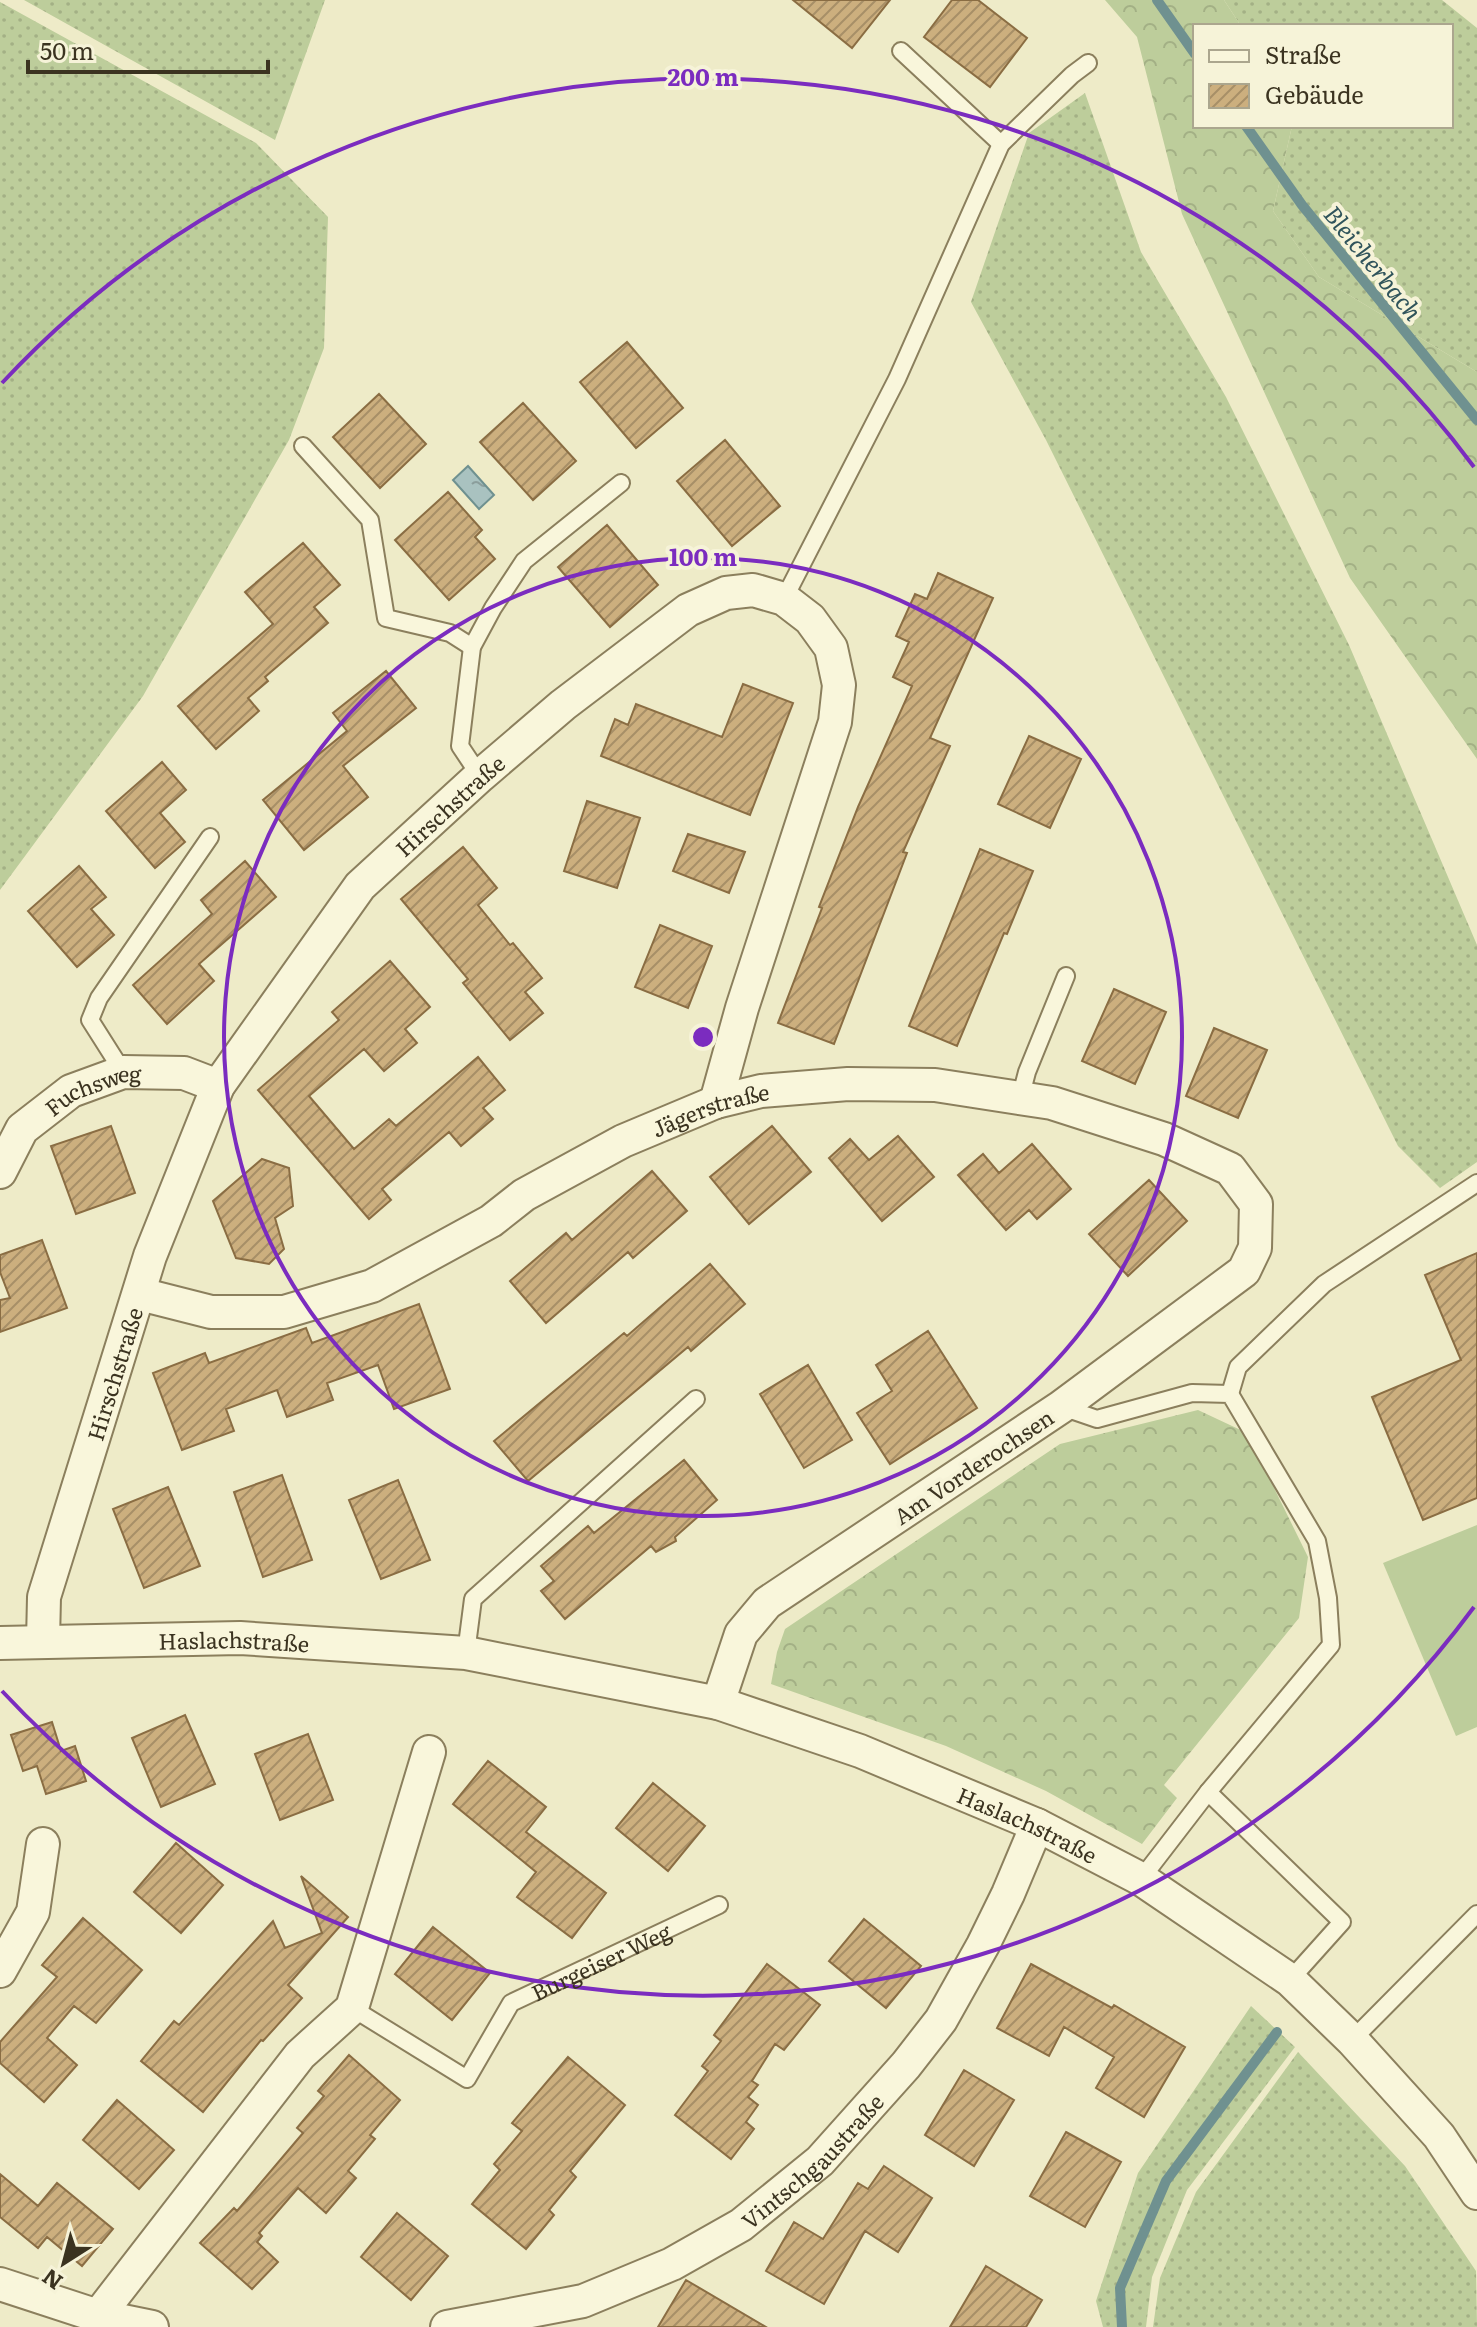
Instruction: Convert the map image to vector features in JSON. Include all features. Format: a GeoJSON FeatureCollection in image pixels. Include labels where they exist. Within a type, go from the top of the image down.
{"type":"FeatureCollection","features":[{"type":"Feature","properties":{"kind":"street","name":"Hirschstraße"},"geometry":{"type":"LineString","coordinates":[[43,1641],[44,1597],[150,1256],[218,1086],[360,886],[563,705],[688,610],[726,593],[753,590],[784,599],[810,619],[831,648],[839,685],[835,722],[742,1008],[716,1102]]}},
{"type":"Feature","properties":{"kind":"street","name":"Fuchsweg"},"geometry":{"type":"LineString","coordinates":[[0,1172],[22,1129],[71,1091],[123,1072],[184,1073],[218,1086]]}},
{"type":"Feature","properties":{"kind":"street","name":"Jägerstraße"},"geometry":{"type":"LineString","coordinates":[[140,1294],[211,1312],[284,1312],[372,1286],[491,1221],[524,1195],[611,1148],[716,1102],[761,1091],[848,1084],[935,1085],[1052,1103],[1164,1139],[1230,1169],[1256,1204],[1255,1248]]}},
{"type":"Feature","properties":{"kind":"street","name":"Am Vorderochsen"},"geometry":{"type":"LineString","coordinates":[[718,1703],[741,1634],[767,1603],[1061,1407],[1244,1271],[1255,1248]]}},
{"type":"Feature","properties":{"kind":"street","name":"Haslachstraße"},"geometry":{"type":"LineString","coordinates":[[0,1643],[240,1638],[466,1653],[718,1703],[860,1751],[1037,1825],[1141,1879],[1290,1980],[1352,2040],[1439,2136],[1477,2193]]}},
{"type":"Feature","properties":{"kind":"street"},"geometry":{"type":"LineString","coordinates":[[98,2316],[300,2055],[352,2008],[429,1752]]}},
{"type":"Feature","properties":{"kind":"street","name":"Vintschgaustraße"},"geometry":{"type":"LineString","coordinates":[[447,2327],[583,2301],[672,2264],[741,2225],[820,2161],[906,2065],[941,2020],[1002,1907],[1037,1825]]}},
{"type":"Feature","properties":{"kind":"street"},"geometry":{"type":"LineString","coordinates":[[0,1971],[33,1912],[43,1844]]}},
{"type":"Feature","properties":{"kind":"street"},"geometry":{"type":"LineString","coordinates":[[0,2284],[98,2316],[152,2327]]}},
{"type":"Feature","properties":{"kind":"lane"},"geometry":{"type":"LineString","coordinates":[[901,51],[1001,144]]}},
{"type":"Feature","properties":{"kind":"lane"},"geometry":{"type":"LineString","coordinates":[[784,599],[897,379],[1001,144],[1088,63]]}},
{"type":"Feature","properties":{"kind":"lane"},"geometry":{"type":"LineString","coordinates":[[303,446],[370,520],[386,618],[450,633],[472,647]]}},
{"type":"Feature","properties":{"kind":"lane"},"geometry":{"type":"LineString","coordinates":[[480,776],[460,746],[472,647],[524,561],[621,483]]}},
{"type":"Feature","properties":{"kind":"lane"},"geometry":{"type":"LineString","coordinates":[[123,1072],[90,1020],[99,998],[210,837]]}},
{"type":"Feature","properties":{"kind":"lane"},"geometry":{"type":"LineString","coordinates":[[1020,1099],[1027,1072],[1066,976]]}},
{"type":"Feature","properties":{"kind":"lane"},"geometry":{"type":"LineString","coordinates":[[1141,1879],[1208,1792],[1331,1645],[1328,1598],[1317,1541],[1230,1394],[1238,1367],[1324,1284],[1477,1183]]}},
{"type":"Feature","properties":{"kind":"lane"},"geometry":{"type":"LineString","coordinates":[[1061,1407],[1097,1419],[1192,1393],[1230,1394]]}},
{"type":"Feature","properties":{"kind":"lane"},"geometry":{"type":"LineString","coordinates":[[466,1653],[473,1599],[696,1399]]}},
{"type":"Feature","properties":{"kind":"lane"},"geometry":{"type":"LineString","coordinates":[[1208,1792],[1342,1922],[1290,1980]]}},
{"type":"Feature","properties":{"kind":"lane","name":"Burgeiser Weg"},"geometry":{"type":"LineString","coordinates":[[352,2008],[467,2079],[511,2003],[719,1905]]}},
{"type":"Feature","properties":{"kind":"lane"},"geometry":{"type":"LineString","coordinates":[[1352,2040],[1477,1914]]}},
{"type":"Feature","properties":{"kind":"green space"},"geometry":{"type":"Polygon","coordinates":[[[24,0],[325,0],[275,140],[24,0]]]}},
{"type":"Feature","properties":{"kind":"green space"},"geometry":{"type":"Polygon","coordinates":[[[1105,0],[1224,0],[1240,24],[1193,24],[1193,128],[1292,128],[1273,211],[1319,277],[1477,372],[1477,759],[1350,578],[1182,214],[1137,37],[1105,0]]]}},
{"type":"Feature","properties":{"kind":"green space"},"geometry":{"type":"Polygon","coordinates":[[[1224,0],[1442,0],[1477,28],[1477,372],[1319,277],[1273,211],[1292,128],[1453,128],[1453,24],[1240,24],[1224,0]]]}},
{"type":"Feature","properties":{"kind":"green space"},"geometry":{"type":"Polygon","coordinates":[[[0,2],[256,143],[328,217],[324,348],[289,440],[143,696],[0,890],[0,2]]]}},
{"type":"Feature","properties":{"kind":"green space"},"geometry":{"type":"Polygon","coordinates":[[[1085,93],[1141,252],[1226,397],[1349,645],[1477,945],[1477,1162],[1440,1188],[1398,1146],[1046,440],[971,302],[1029,133],[1085,93]]]}},
{"type":"Feature","properties":{"kind":"green space"},"geometry":{"type":"Polygon","coordinates":[[[1198,1410],[1247,1433],[1308,1557],[1299,1618],[1164,1785],[1177,1798],[1142,1844],[1046,1791],[946,1746],[771,1684],[785,1629],[1060,1444],[1198,1410]]]}},
{"type":"Feature","properties":{"kind":"green space"},"geometry":{"type":"Polygon","coordinates":[[[1477,1525],[1477,1727],[1456,1736],[1383,1563],[1477,1525]]]}},
{"type":"Feature","properties":{"kind":"green space"},"geometry":{"type":"Polygon","coordinates":[[[1251,2006],[1295,2047],[1187,2190],[1152,2277],[1146,2327],[1103,2327],[1096,2301],[1138,2173],[1251,2006]]]}},
{"type":"Feature","properties":{"kind":"green space"},"geometry":{"type":"Polygon","coordinates":[[[1298,2052],[1405,2166],[1476,2271],[1477,2327],[1153,2327],[1160,2278],[1196,2192],[1298,2052]]]}},
{"type":"Feature","properties":{"kind":"water"},"geometry":{"type":"Polygon","coordinates":[[[468,466],[494,495],[479,509],[453,480],[468,466]]]}},
{"type":"Feature","properties":{"kind":"building"},"geometry":{"type":"Polygon","coordinates":[[[793,0],[890,0],[852,48],[793,0]]]}},
{"type":"Feature","properties":{"kind":"building"},"geometry":{"type":"Polygon","coordinates":[[[952,0],[978,0],[1027,38],[990,87],[924,37],[952,0]]]}},
{"type":"Feature","properties":{"kind":"building"},"geometry":{"type":"Polygon","coordinates":[[[627,342],[683,408],[636,448],[580,382],[627,342]]]}},
{"type":"Feature","properties":{"kind":"building"},"geometry":{"type":"Polygon","coordinates":[[[379,394],[426,444],[380,488],[333,437],[379,394]]]}},
{"type":"Feature","properties":{"kind":"building"},"geometry":{"type":"Polygon","coordinates":[[[523,403],[576,461],[533,500],[480,442],[523,403]]]}},
{"type":"Feature","properties":{"kind":"building"},"geometry":{"type":"Polygon","coordinates":[[[725,440],[780,506],[732,546],[677,481],[725,440]]]}},
{"type":"Feature","properties":{"kind":"building"},"geometry":{"type":"Polygon","coordinates":[[[448,492],[482,530],[475,537],[495,559],[449,600],[395,540],[448,492]]]}},
{"type":"Feature","properties":{"kind":"building"},"geometry":{"type":"Polygon","coordinates":[[[607,525],[658,585],[610,627],[558,567],[607,525]]]}},
{"type":"Feature","properties":{"kind":"building"},"geometry":{"type":"Polygon","coordinates":[[[303,543],[340,585],[314,607],[328,623],[265,677],[268,681],[248,698],[259,711],[216,749],[178,706],[273,624],[245,592],[303,543]]]}},
{"type":"Feature","properties":{"kind":"building"},"geometry":{"type":"Polygon","coordinates":[[[938,573],[993,598],[930,738],[950,746],[903,852],[907,853],[834,1044],[778,1023],[858,807],[912,686],[893,677],[909,642],[896,636],[915,594],[927,599],[938,573]]]}},
{"type":"Feature","properties":{"kind":"building"},"geometry":{"type":"Polygon","coordinates":[[[386,671],[416,708],[343,766],[368,797],[304,850],[263,800],[347,731],[333,713],[386,671]]]}},
{"type":"Feature","properties":{"kind":"building"},"geometry":{"type":"Polygon","coordinates":[[[743,684],[793,703],[750,815],[601,756],[615,719],[628,725],[636,704],[722,737],[743,684]]]}},
{"type":"Feature","properties":{"kind":"building"},"geometry":{"type":"Polygon","coordinates":[[[1029,736],[1081,759],[1050,828],[998,804],[1029,736]]]}},
{"type":"Feature","properties":{"kind":"building"},"geometry":{"type":"Polygon","coordinates":[[[162,762],[186,790],[160,813],[185,842],[155,868],[106,811],[162,762]]]}},
{"type":"Feature","properties":{"kind":"building"},"geometry":{"type":"Polygon","coordinates":[[[587,801],[640,818],[617,888],[564,871],[587,801]]]}},
{"type":"Feature","properties":{"kind":"building"},"geometry":{"type":"Polygon","coordinates":[[[688,834],[745,852],[729,893],[673,871],[688,834]]]}},
{"type":"Feature","properties":{"kind":"building"},"geometry":{"type":"Polygon","coordinates":[[[463,847],[497,888],[478,905],[542,978],[525,992],[543,1013],[510,1040],[463,983],[468,979],[401,899],[463,847]]]}},
{"type":"Feature","properties":{"kind":"building"},"geometry":{"type":"Polygon","coordinates":[[[980,849],[1033,871],[957,1046],[909,1026],[980,849]]]}},
{"type":"Feature","properties":{"kind":"building"},"geometry":{"type":"Polygon","coordinates":[[[245,861],[276,897],[199,964],[214,981],[167,1024],[133,985],[212,914],[201,900],[245,861]]]}},
{"type":"Feature","properties":{"kind":"building"},"geometry":{"type":"Polygon","coordinates":[[[79,866],[106,897],[91,909],[114,935],[77,967],[28,911],[79,866]]]}},
{"type":"Feature","properties":{"kind":"building"},"geometry":{"type":"Polygon","coordinates":[[[660,925],[712,946],[688,1008],[635,987],[660,925]]]}},
{"type":"Feature","properties":{"kind":"building"},"geometry":{"type":"Polygon","coordinates":[[[390,961],[430,1007],[405,1029],[417,1043],[384,1071],[364,1049],[309,1096],[354,1149],[389,1119],[396,1126],[478,1057],[505,1090],[483,1108],[493,1119],[461,1146],[449,1132],[382,1189],[391,1200],[369,1219],[258,1090],[339,1020],[332,1012],[390,961]]]}},
{"type":"Feature","properties":{"kind":"building"},"geometry":{"type":"Polygon","coordinates":[[[1114,989],[1166,1012],[1135,1084],[1082,1061],[1114,989]]]}},
{"type":"Feature","properties":{"kind":"building"},"geometry":{"type":"Polygon","coordinates":[[[1214,1028],[1267,1050],[1238,1118],[1186,1096],[1214,1028]]]}},
{"type":"Feature","properties":{"kind":"building"},"geometry":{"type":"Polygon","coordinates":[[[111,1126],[135,1193],[76,1214],[51,1146],[111,1126]]]}},
{"type":"Feature","properties":{"kind":"building"},"geometry":{"type":"Polygon","coordinates":[[[772,1126],[811,1172],[749,1224],[710,1177],[772,1126]]]}},
{"type":"Feature","properties":{"kind":"building"},"geometry":{"type":"Polygon","coordinates":[[[898,1136],[934,1177],[882,1221],[829,1158],[850,1139],[869,1160],[898,1136]]]}},
{"type":"Feature","properties":{"kind":"building"},"geometry":{"type":"Polygon","coordinates":[[[1032,1144],[1071,1189],[1037,1219],[1029,1210],[1006,1230],[958,1175],[983,1154],[999,1173],[1032,1144]]]}},
{"type":"Feature","properties":{"kind":"building"},"geometry":{"type":"Polygon","coordinates":[[[262,1159],[289,1168],[293,1206],[275,1218],[284,1249],[269,1264],[236,1258],[213,1201],[262,1159]]]}},
{"type":"Feature","properties":{"kind":"building"},"geometry":{"type":"Polygon","coordinates":[[[652,1171],[687,1211],[633,1258],[628,1252],[546,1323],[510,1281],[566,1233],[572,1240],[652,1171]]]}},
{"type":"Feature","properties":{"kind":"building"},"geometry":{"type":"Polygon","coordinates":[[[1149,1180],[1187,1221],[1128,1276],[1089,1234],[1149,1180]]]}},
{"type":"Feature","properties":{"kind":"building"},"geometry":{"type":"Polygon","coordinates":[[[42,1240],[67,1308],[0,1332],[0,1300],[10,1298],[0,1272],[0,1255],[42,1240]]]}},
{"type":"Feature","properties":{"kind":"building"},"geometry":{"type":"Polygon","coordinates":[[[1477,1253],[1477,1498],[1423,1520],[1372,1397],[1461,1360],[1425,1275],[1477,1253]]]}},
{"type":"Feature","properties":{"kind":"building"},"geometry":{"type":"Polygon","coordinates":[[[710,1264],[745,1304],[691,1351],[688,1347],[528,1481],[494,1441],[624,1333],[627,1336],[710,1264]]]}},
{"type":"Feature","properties":{"kind":"building"},"geometry":{"type":"Polygon","coordinates":[[[419,1304],[450,1389],[394,1409],[378,1365],[327,1383],[333,1400],[287,1417],[277,1390],[226,1409],[234,1431],[182,1450],[153,1373],[205,1353],[209,1363],[306,1328],[312,1343],[419,1304]]]}},
{"type":"Feature","properties":{"kind":"building"},"geometry":{"type":"Polygon","coordinates":[[[928,1331],[977,1408],[890,1464],[857,1413],[892,1391],[876,1365],[928,1331]]]}},
{"type":"Feature","properties":{"kind":"building"},"geometry":{"type":"Polygon","coordinates":[[[808,1365],[852,1440],[804,1468],[760,1394],[808,1365]]]}},
{"type":"Feature","properties":{"kind":"building"},"geometry":{"type":"Polygon","coordinates":[[[684,1460],[717,1500],[675,1537],[676,1541],[656,1552],[651,1546],[565,1619],[541,1591],[554,1581],[541,1566],[588,1526],[594,1533],[684,1460]]]}},
{"type":"Feature","properties":{"kind":"building"},"geometry":{"type":"Polygon","coordinates":[[[282,1475],[312,1560],[263,1577],[234,1492],[282,1475]]]}},
{"type":"Feature","properties":{"kind":"building"},"geometry":{"type":"Polygon","coordinates":[[[398,1480],[430,1560],[381,1579],[349,1500],[398,1480]]]}},
{"type":"Feature","properties":{"kind":"building"},"geometry":{"type":"Polygon","coordinates":[[[168,1487],[200,1566],[144,1588],[113,1509],[168,1487]]]}},
{"type":"Feature","properties":{"kind":"building"},"geometry":{"type":"Polygon","coordinates":[[[185,1715],[215,1784],[161,1807],[132,1738],[185,1715]]]}},
{"type":"Feature","properties":{"kind":"building"},"geometry":{"type":"Polygon","coordinates":[[[52,1722],[61,1751],[75,1746],[86,1781],[46,1794],[37,1766],[23,1771],[11,1735],[52,1722]]]}},
{"type":"Feature","properties":{"kind":"building"},"geometry":{"type":"Polygon","coordinates":[[[308,1734],[333,1800],[280,1820],[255,1754],[308,1734]]]}},
{"type":"Feature","properties":{"kind":"building"},"geometry":{"type":"Polygon","coordinates":[[[488,1761],[546,1807],[526,1832],[606,1893],[572,1938],[517,1897],[536,1872],[453,1804],[488,1761]]]}},
{"type":"Feature","properties":{"kind":"building"},"geometry":{"type":"Polygon","coordinates":[[[653,1783],[705,1826],[668,1871],[616,1828],[653,1783]]]}},
{"type":"Feature","properties":{"kind":"building"},"geometry":{"type":"Polygon","coordinates":[[[176,1843],[223,1885],[181,1933],[134,1892],[176,1843]]]}},
{"type":"Feature","properties":{"kind":"building"},"geometry":{"type":"Polygon","coordinates":[[[301,1876],[348,1917],[288,1985],[302,1998],[261,2040],[203,2112],[141,2061],[174,2021],[179,2025],[273,1921],[285,1948],[322,1933],[301,1876]]]}},
{"type":"Feature","properties":{"kind":"building"},"geometry":{"type":"Polygon","coordinates":[[[83,1918],[142,1970],[96,2023],[74,2006],[47,2038],[77,2065],[44,2102],[0,2063],[0,2042],[57,1977],[42,1965],[83,1918]]]}},
{"type":"Feature","properties":{"kind":"building"},"geometry":{"type":"Polygon","coordinates":[[[864,1919],[921,1966],[886,2008],[829,1961],[864,1919]]]}},
{"type":"Feature","properties":{"kind":"building"},"geometry":{"type":"Polygon","coordinates":[[[433,1927],[490,1973],[452,2020],[395,1974],[433,1927]]]}},
{"type":"Feature","properties":{"kind":"building"},"geometry":{"type":"Polygon","coordinates":[[[767,1964],[820,2005],[784,2050],[775,2044],[752,2081],[758,2085],[748,2097],[758,2105],[746,2122],[754,2129],[731,2159],[675,2115],[708,2071],[702,2066],[721,2041],[714,2035],[767,1964]]]}},
{"type":"Feature","properties":{"kind":"building"},"geometry":{"type":"Polygon","coordinates":[[[1031,1964],[1112,2008],[1114,2005],[1185,2047],[1144,2117],[1096,2088],[1114,2057],[1064,2027],[1049,2056],[997,2028],[1031,1964]]]}},
{"type":"Feature","properties":{"kind":"building"},"geometry":{"type":"Polygon","coordinates":[[[349,2055],[400,2100],[370,2135],[375,2139],[348,2171],[356,2178],[326,2213],[298,2188],[259,2233],[262,2236],[257,2242],[278,2262],[252,2289],[200,2243],[234,2208],[237,2211],[303,2133],[297,2128],[324,2096],[318,2091],[349,2055]]]}},
{"type":"Feature","properties":{"kind":"building"},"geometry":{"type":"Polygon","coordinates":[[[568,2057],[625,2105],[570,2171],[576,2177],[549,2210],[554,2215],[526,2249],[472,2204],[500,2170],[494,2164],[522,2131],[512,2123],[568,2057]]]}},
{"type":"Feature","properties":{"kind":"building"},"geometry":{"type":"Polygon","coordinates":[[[964,2070],[1014,2100],[974,2166],[925,2135],[964,2070]]]}},
{"type":"Feature","properties":{"kind":"building"},"geometry":{"type":"Polygon","coordinates":[[[117,2100],[174,2150],[139,2189],[83,2140],[117,2100]]]}},
{"type":"Feature","properties":{"kind":"building"},"geometry":{"type":"Polygon","coordinates":[[[1066,2132],[1121,2162],[1085,2227],[1030,2196],[1066,2132]]]}},
{"type":"Feature","properties":{"kind":"building"},"geometry":{"type":"Polygon","coordinates":[[[884,2166],[932,2198],[898,2252],[865,2231],[824,2304],[766,2271],[794,2222],[823,2239],[858,2183],[868,2189],[884,2166]]]}},
{"type":"Feature","properties":{"kind":"building"},"geometry":{"type":"Polygon","coordinates":[[[0,2174],[38,2206],[57,2183],[113,2229],[82,2266],[47,2237],[38,2248],[0,2217],[0,2174]]]}},
{"type":"Feature","properties":{"kind":"building"},"geometry":{"type":"Polygon","coordinates":[[[397,2213],[448,2256],[411,2300],[361,2257],[397,2213]]]}},
{"type":"Feature","properties":{"kind":"building"},"geometry":{"type":"Polygon","coordinates":[[[986,2266],[1042,2300],[1026,2327],[950,2327],[986,2266]]]}},
{"type":"Feature","properties":{"kind":"building"},"geometry":{"type":"Polygon","coordinates":[[[686,2280],[766,2327],[658,2327],[686,2280]]]}},
{"type":"Feature","properties":{"kind":"waterway","name":"Bleicherbach"},"geometry":{"type":"LineString","coordinates":[[1157,0],[1193,51]]}},
{"type":"Feature","properties":{"kind":"waterway","name":"Bleicherbach"},"geometry":{"type":"LineString","coordinates":[[1247,128],[1302,205],[1477,420]]}},
{"type":"Feature","properties":{"kind":"waterway"},"geometry":{"type":"LineString","coordinates":[[1122,2327],[1120,2288],[1166,2181],[1277,2032]]}}]}
